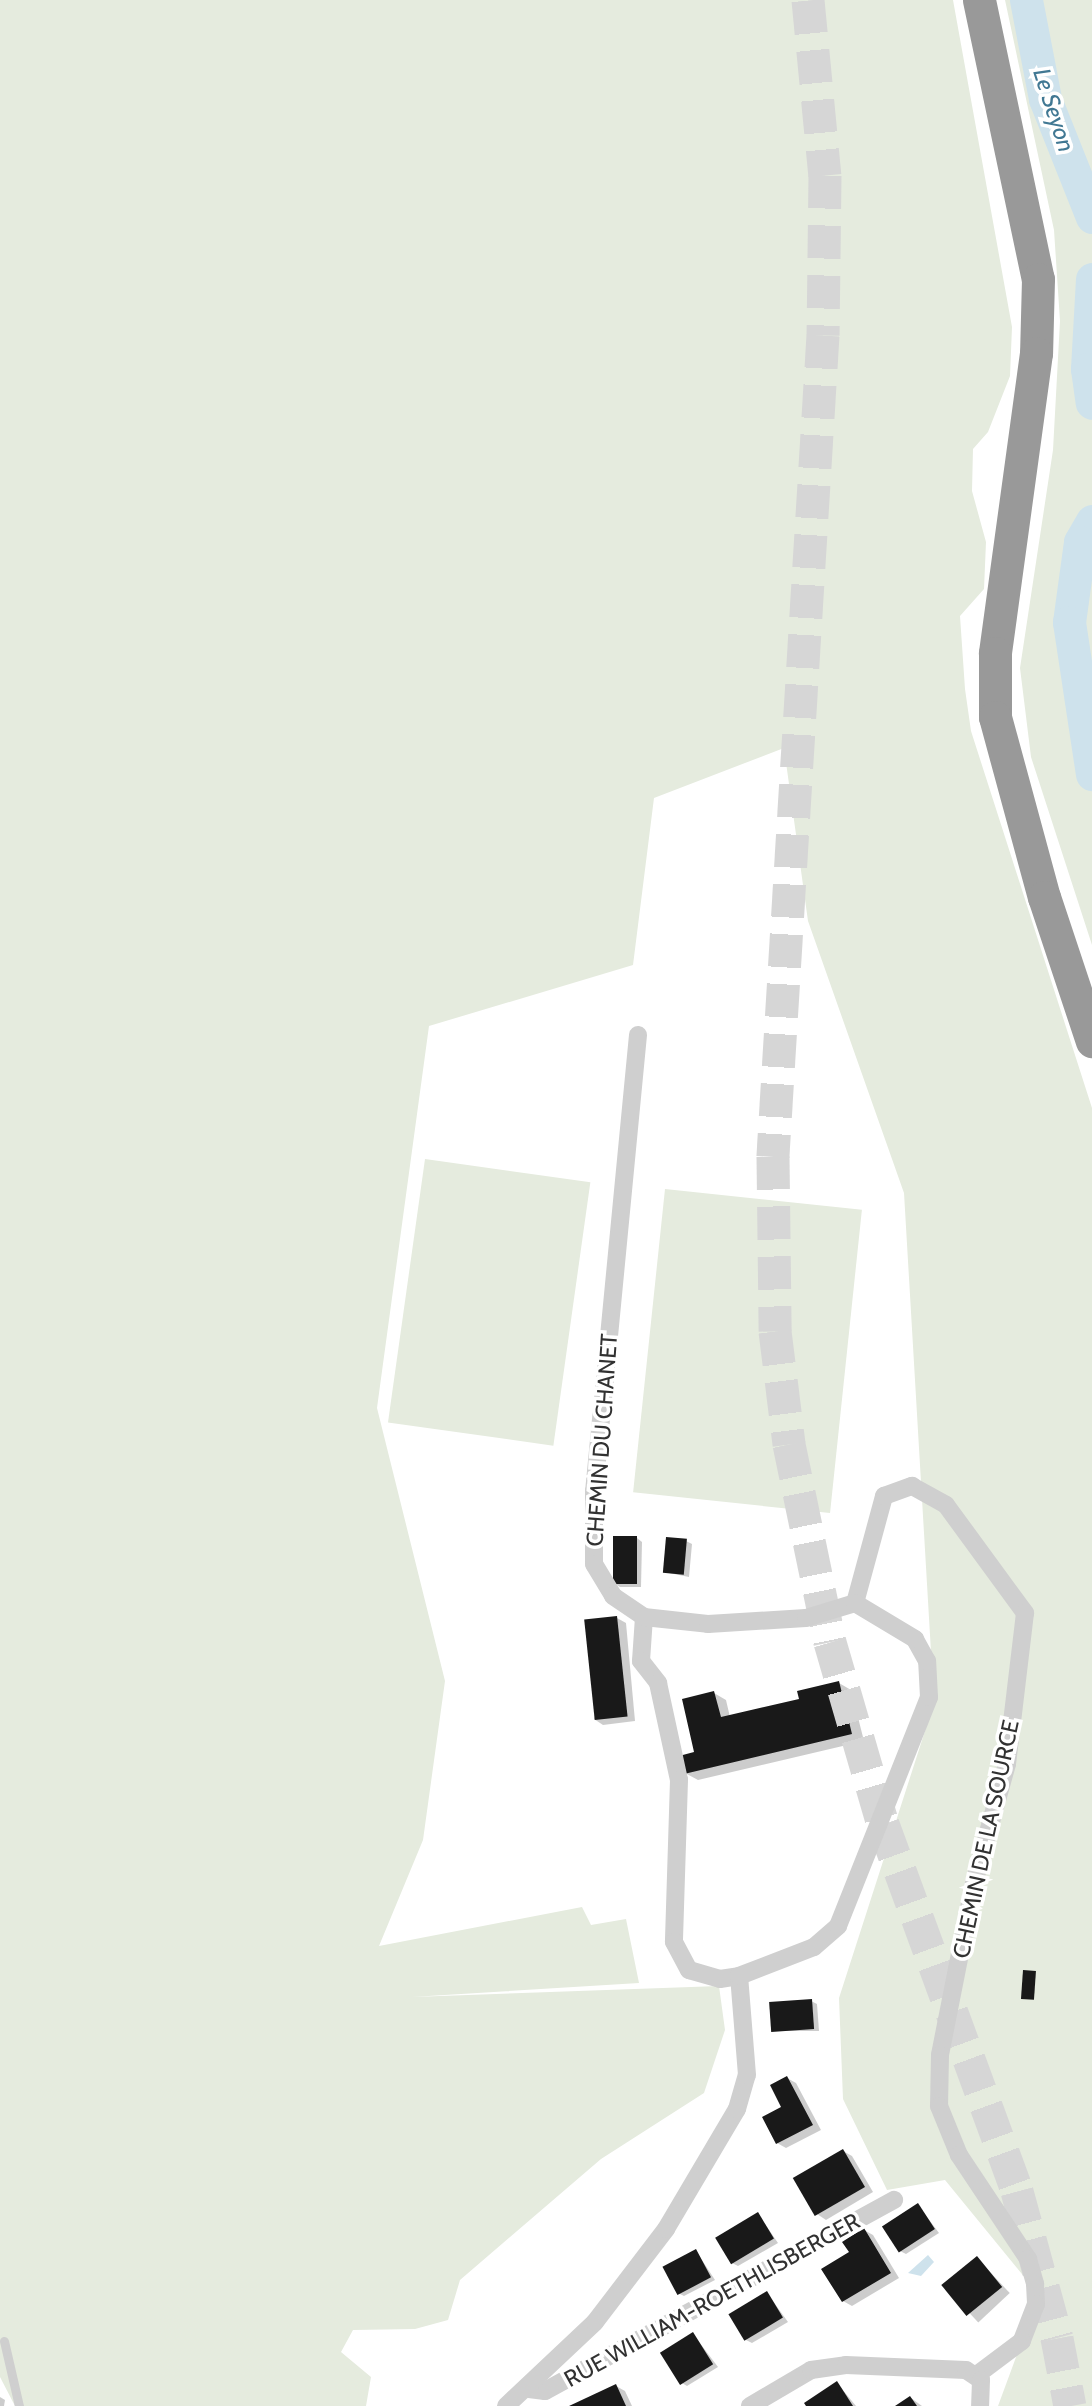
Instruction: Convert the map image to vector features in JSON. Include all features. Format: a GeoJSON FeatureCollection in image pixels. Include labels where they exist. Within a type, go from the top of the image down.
{"type":"FeatureCollection","features":[{"type":"Feature","properties":{"kind":"highway"},"geometry":{"type":"LineString","coordinates":[[979,0],[1038,279],[1036,353],[993,698],[1004,762],[1092,1041]]}},
{"type":"Feature","properties":{"kind":"street","name":"CHEMIN DU CHANET"},"geometry":{"type":"LineString","coordinates":[[638,1035],[594,1491],[594,1564],[614,1596],[644,1617]]}},
{"type":"Feature","properties":{"kind":"street","name":"CHEMIN DE LA SOURCE"},"geometry":{"type":"LineString","coordinates":[[855,1603],[884,1496],[912,1486],[946,1505],[1025,1613],[1007,1764],[974,1883],[940,2055],[939,2106],[959,2155],[1028,2259],[1035,2284],[1036,2304],[1022,2341],[978,2374]]}},
{"type":"Feature","properties":{"kind":"street"},"geometry":{"type":"LineString","coordinates":[[855,1603],[915,1639],[927,1661],[929,1697],[838,1926],[814,1947],[739,1976],[720,1979],[689,1970],[674,1942],[679,1780],[658,1683],[641,1661],[644,1617],[733,1623],[806,1618],[855,1603]]}},
{"type":"Feature","properties":{"kind":"street"},"geometry":{"type":"LineString","coordinates":[[506,2406],[529,2389],[595,2322],[666,2229],[737,2109],[747,2075],[739,1976]]}},
{"type":"Feature","properties":{"kind":"street","name":"RUE WILLIAM-ROETHLISBERGER"},"geometry":{"type":"LineString","coordinates":[[529,2389],[545,2391],[894,2200]]}},
{"type":"Feature","properties":{"kind":"street"},"geometry":{"type":"LineString","coordinates":[[750,2406],[811,2370],[846,2365],[951,2367],[978,2374],[983,2387],[980,2406]]}},
{"type":"Feature","properties":{"kind":"lane"},"geometry":{"type":"LineString","coordinates":[[4,2341],[19,2406]]}},
{"type":"Feature","properties":{"kind":"shaded area"},"geometry":{"type":"Polygon","coordinates":[[[0,0],[953,0],[1012,327],[1010,376],[988,432],[973,449],[972,491],[986,542],[984,589],[960,616],[965,689],[971,731],[1092,1108],[1092,2406],[998,2406],[1039,2295],[945,2180],[887,2190],[843,2099],[839,1998],[934,1703],[904,1193],[808,921],[784,748],[654,798],[633,965],[429,1026],[377,1408],[445,1681],[423,1840],[379,1946],[582,1907],[591,1925],[626,1919],[639,1983],[412,1997],[719,1986],[725,2030],[704,2093],[601,2159],[460,2280],[448,2320],[415,2329],[353,2330],[341,2352],[371,2377],[366,2406],[15,2406],[0,2377],[0,0]]]}},
{"type":"Feature","properties":{"kind":"shaded area"},"geometry":{"type":"Polygon","coordinates":[[[1005,0],[1092,0],[1092,945],[1031,757],[1020,668],[1053,450],[1060,321],[1054,230],[1005,0]]]}},
{"type":"Feature","properties":{"kind":"shaded area"},"geometry":{"type":"Polygon","coordinates":[[[425,1159],[590,1182],[553,1446],[388,1422],[425,1159]]]}},
{"type":"Feature","properties":{"kind":"shaded area"},"geometry":{"type":"Polygon","coordinates":[[[665,1189],[862,1210],[830,1513],[633,1492],[665,1189]]]}},
{"type":"Feature","properties":{"kind":"water"},"geometry":{"type":"Polygon","coordinates":[[[928,2255],[934,2262],[921,2276],[908,2273],[928,2255]]]}},
{"type":"Feature","properties":{"kind":"building"},"geometry":{"type":"Polygon","coordinates":[[[613,1536],[637,1536],[637,1584],[613,1584],[613,1536]]]}},
{"type":"Feature","properties":{"kind":"building"},"geometry":{"type":"Polygon","coordinates":[[[666,1537],[687,1539],[684,1575],[663,1573],[666,1537]]]}},
{"type":"Feature","properties":{"kind":"building"},"geometry":{"type":"Polygon","coordinates":[[[617,1616],[628,1716],[595,1720],[584,1619],[617,1616]]]}},
{"type":"Feature","properties":{"kind":"building"},"geometry":{"type":"Polygon","coordinates":[[[839,1681],[852,1734],[684,1774],[679,1756],[694,1752],[682,1699],[714,1691],[721,1717],[799,1699],[797,1691],[839,1681]]]}},
{"type":"Feature","properties":{"kind":"building"},"geometry":{"type":"Polygon","coordinates":[[[1023,1970],[1036,1971],[1034,2000],[1021,1999],[1023,1970]]]}},
{"type":"Feature","properties":{"kind":"building"},"geometry":{"type":"Polygon","coordinates":[[[812,1999],[814,2029],[771,2032],[769,2002],[812,1999]]]}},
{"type":"Feature","properties":{"kind":"building"},"geometry":{"type":"Polygon","coordinates":[[[787,2076],[813,2125],[776,2144],[762,2117],[781,2107],[770,2085],[787,2076]]]}},
{"type":"Feature","properties":{"kind":"building"},"geometry":{"type":"Polygon","coordinates":[[[843,2149],[865,2187],[815,2216],[793,2178],[843,2149]]]}},
{"type":"Feature","properties":{"kind":"building"},"geometry":{"type":"Polygon","coordinates":[[[918,2203],[935,2229],[899,2252],[882,2226],[918,2203]]]}},
{"type":"Feature","properties":{"kind":"building"},"geometry":{"type":"Polygon","coordinates":[[[758,2212],[774,2239],[731,2264],[715,2238],[758,2212]]]}},
{"type":"Feature","properties":{"kind":"building"},"geometry":{"type":"Polygon","coordinates":[[[864,2228],[891,2273],[842,2302],[821,2269],[849,2252],[842,2242],[864,2228]]]}},
{"type":"Feature","properties":{"kind":"building"},"geometry":{"type":"Polygon","coordinates":[[[696,2249],[711,2277],[677,2295],[662,2267],[696,2249]]]}},
{"type":"Feature","properties":{"kind":"building"},"geometry":{"type":"Polygon","coordinates":[[[977,2256],[1002,2287],[966,2316],[941,2285],[977,2256]]]}},
{"type":"Feature","properties":{"kind":"building"},"geometry":{"type":"Polygon","coordinates":[[[767,2291],[783,2318],[744,2341],[728,2314],[767,2291]]]}},
{"type":"Feature","properties":{"kind":"building"},"geometry":{"type":"Polygon","coordinates":[[[693,2332],[713,2364],[680,2385],[660,2353],[693,2332]]]}},
{"type":"Feature","properties":{"kind":"building"},"geometry":{"type":"Polygon","coordinates":[[[837,2381],[853,2406],[806,2406],[804,2403],[837,2381]]]}},
{"type":"Feature","properties":{"kind":"building"},"geometry":{"type":"Polygon","coordinates":[[[616,2384],[626,2406],[569,2406],[616,2384]]]}},
{"type":"Feature","properties":{"kind":"building"},"geometry":{"type":"Polygon","coordinates":[[[910,2396],[917,2406],[895,2406],[910,2396]]]}},
{"type":"Feature","properties":{"kind":"waterway","name":"Le Seyon"},"geometry":{"type":"LineString","coordinates":[[1026,0],[1045,99],[1092,217]]}},
{"type":"Feature","properties":{"kind":"waterway","name":"Le Seyon"},"geometry":{"type":"LineString","coordinates":[[1092,279],[1087,369],[1092,403]]}},
{"type":"Feature","properties":{"kind":"waterway","name":"Le Seyon"},"geometry":{"type":"LineString","coordinates":[[1092,521],[1080,542],[1069,622],[1092,774]]}},
{"type":"Feature","properties":{"kind":"tunnel"},"geometry":{"type":"LineString","coordinates":[[808,0],[825,175],[823,335],[773,1156],[775,1331],[789,1444],[830,1642],[883,1824],[1017,2191],[1057,2338],[1070,2406]]}}]}
